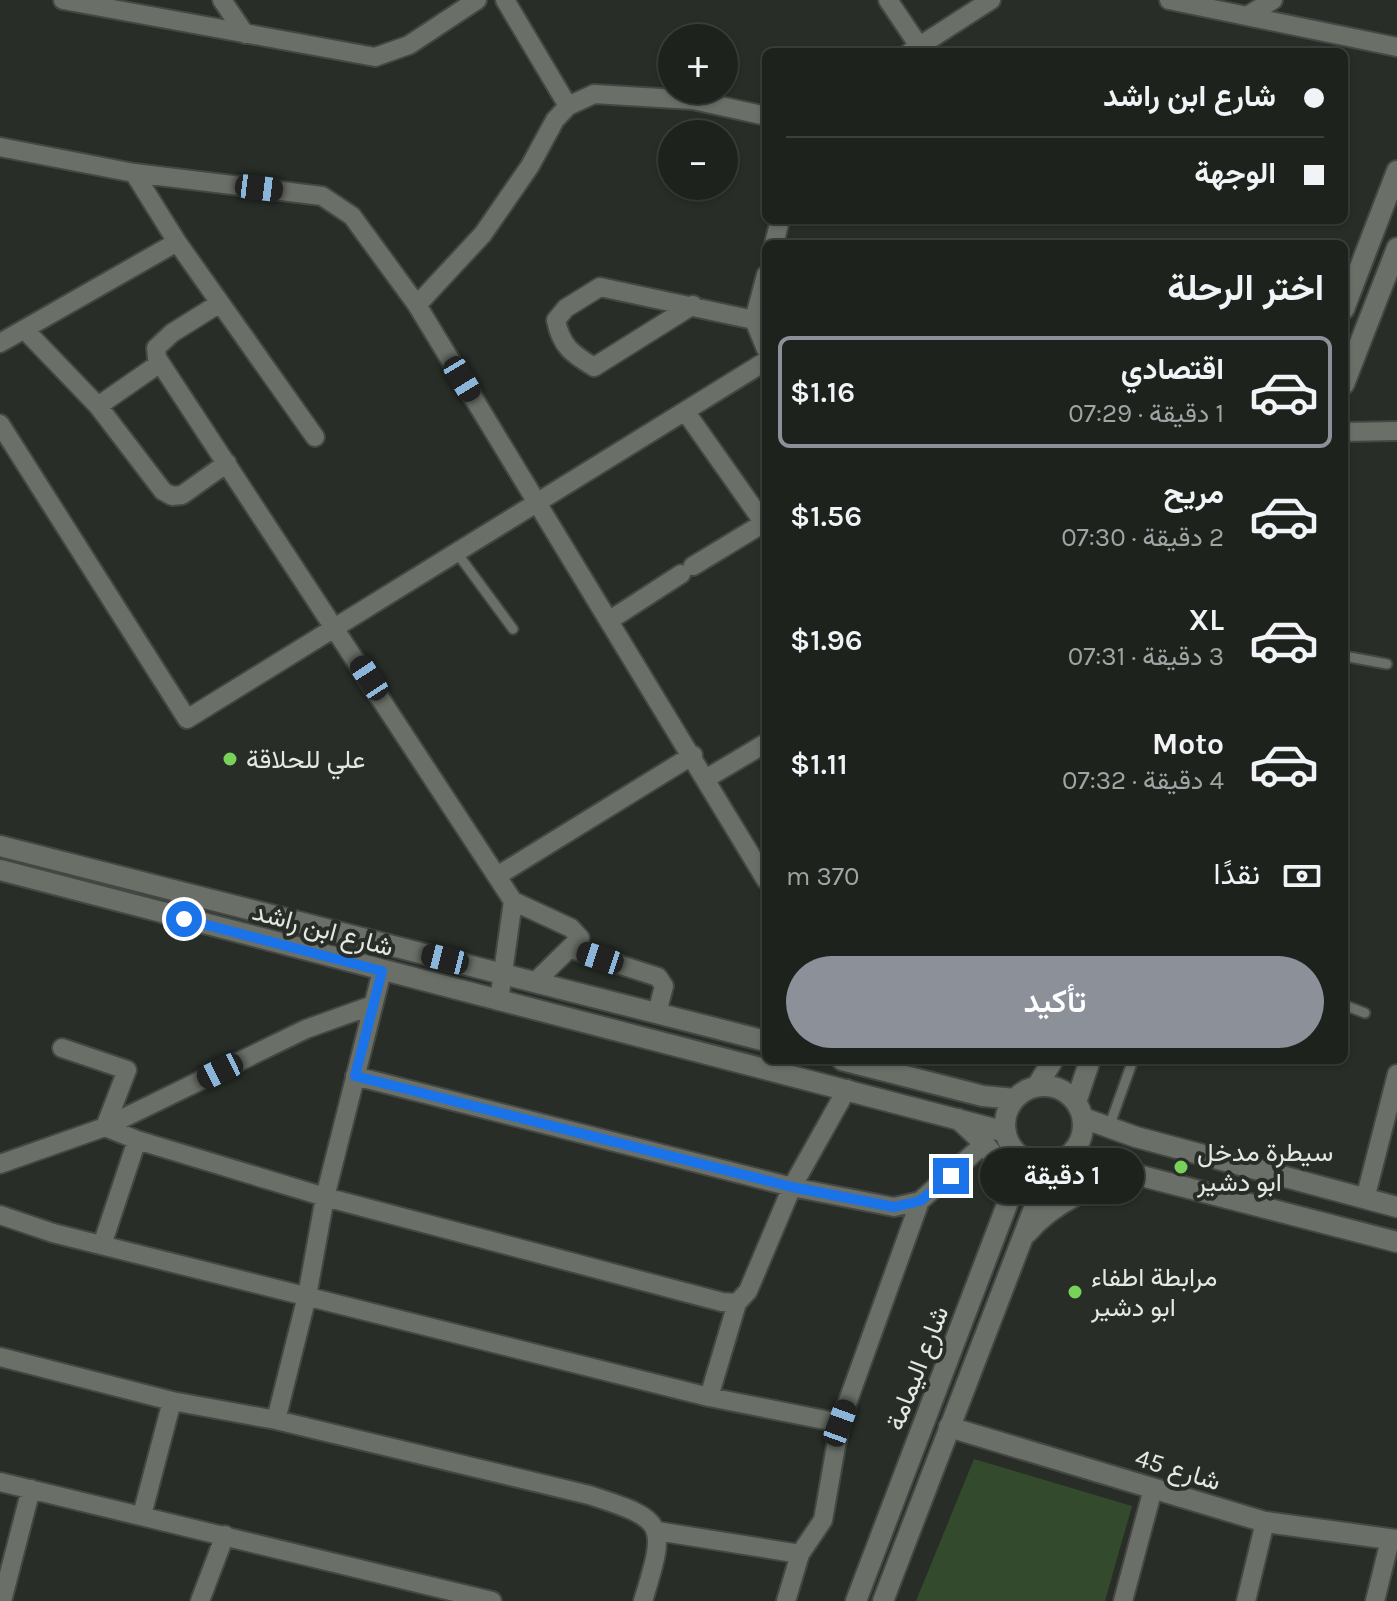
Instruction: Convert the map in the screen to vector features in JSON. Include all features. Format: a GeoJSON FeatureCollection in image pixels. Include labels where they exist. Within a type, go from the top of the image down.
{"type":"FeatureCollection","features":[{"type":"Feature","properties":{"kind":"main road"},"geometry":{"type":"LineString","coordinates":[[1348,299],[1397,171]]}},
{"type":"Feature","properties":{"kind":"main road"},"geometry":{"type":"LineString","coordinates":[[1348,362],[1352,340],[1397,248]]}},
{"type":"Feature","properties":{"kind":"main road","name":"شارع ابن راشد"},"geometry":{"type":"LineString","coordinates":[[0,846],[762,1040]]}},
{"type":"Feature","properties":{"kind":"main road","name":"شارع ابن راشد"},"geometry":{"type":"LineString","coordinates":[[0,870],[1006,1132]]}},
{"type":"Feature","properties":{"kind":"main road"},"geometry":{"type":"LineString","coordinates":[[858,1064],[983,1096],[1015,1099]]}},
{"type":"Feature","properties":{"kind":"main road"},"geometry":{"type":"LineString","coordinates":[[1051,1064],[1037,1086],[1015,1099],[1006,1115],[1006,1132],[1015,1151],[1032,1162],[1060,1160],[1131,1172],[1397,1242]]}},
{"type":"Feature","properties":{"kind":"main road"},"geometry":{"type":"LineString","coordinates":[[1060,1160],[1082,1135],[1080,1110],[1089,1064]]}},
{"type":"Feature","properties":{"kind":"main road"},"geometry":{"type":"LineString","coordinates":[[1037,1086],[1055,1087],[1080,1110],[1109,1127],[1397,1207]]}},
{"type":"Feature","properties":{"kind":"main road"},"geometry":{"type":"LineString","coordinates":[[955,1117],[985,1143],[1004,1172],[1008,1202]]}},
{"type":"Feature","properties":{"kind":"main road","name":"شارع اليمامة"},"geometry":{"type":"LineString","coordinates":[[856,1601],[1008,1202],[1015,1151]]}},
{"type":"Feature","properties":{"kind":"main road","name":"شارع اليمامة"},"geometry":{"type":"LineString","coordinates":[[883,1601],[1016,1249],[1060,1160]]}},
{"type":"Feature","properties":{"kind":"main road"},"geometry":{"type":"LineString","coordinates":[[1016,1249],[1039,1219],[1054,1208],[1075,1195],[1131,1172]]}},
{"type":"Feature","properties":{"kind":"main road","name":"شارع 45"},"geometry":{"type":"LineString","coordinates":[[949,1427],[1265,1522],[1394,1540]]}},
{"type":"Feature","properties":{"kind":"street"},"geometry":{"type":"LineString","coordinates":[[63,0],[375,57],[409,45],[470,2]]}},
{"type":"Feature","properties":{"kind":"street"},"geometry":{"type":"LineString","coordinates":[[222,0],[245,34]]}},
{"type":"Feature","properties":{"kind":"street"},"geometry":{"type":"LineString","coordinates":[[505,0],[568,106]]}},
{"type":"Feature","properties":{"kind":"street"},"geometry":{"type":"LineString","coordinates":[[888,0],[913,48]]}},
{"type":"Feature","properties":{"kind":"street"},"geometry":{"type":"LineString","coordinates":[[916,48],[991,0]]}},
{"type":"Feature","properties":{"kind":"street"},"geometry":{"type":"LineString","coordinates":[[1169,0],[1397,47]]}},
{"type":"Feature","properties":{"kind":"street"},"geometry":{"type":"LineString","coordinates":[[1247,16],[1273,0]]}},
{"type":"Feature","properties":{"kind":"street"},"geometry":{"type":"LineString","coordinates":[[417,305],[483,234],[530,166],[555,120],[568,106],[594,94],[693,100],[762,115]]}},
{"type":"Feature","properties":{"kind":"street"},"geometry":{"type":"LineString","coordinates":[[0,147],[134,173],[322,196],[352,216],[417,305],[762,873]]}},
{"type":"Feature","properties":{"kind":"street"},"geometry":{"type":"LineString","coordinates":[[134,173],[177,242],[315,437]]}},
{"type":"Feature","properties":{"kind":"street"},"geometry":{"type":"LineString","coordinates":[[0,343],[177,242]]}},
{"type":"Feature","properties":{"kind":"street"},"geometry":{"type":"LineString","coordinates":[[693,305],[594,367],[573,355],[560,340],[556,320],[566,308],[600,287],[693,305],[754,320]]}},
{"type":"Feature","properties":{"kind":"street"},"geometry":{"type":"LineString","coordinates":[[762,290],[754,320],[762,339]]}},
{"type":"Feature","properties":{"kind":"street"},"geometry":{"type":"LineString","coordinates":[[220,303],[172,333],[156,348],[160,363],[513,901],[577,933],[580,938],[571,949],[535,982]]}},
{"type":"Feature","properties":{"kind":"street"},"geometry":{"type":"LineString","coordinates":[[24,329],[98,406],[157,485],[172,496],[190,490],[227,463]]}},
{"type":"Feature","properties":{"kind":"street"},"geometry":{"type":"LineString","coordinates":[[98,406],[160,363]]}},
{"type":"Feature","properties":{"kind":"street"},"geometry":{"type":"LineString","coordinates":[[0,424],[187,719],[762,363]]}},
{"type":"Feature","properties":{"kind":"street"},"geometry":{"type":"LineString","coordinates":[[685,411],[762,520]]}},
{"type":"Feature","properties":{"kind":"street"},"geometry":{"type":"LineString","coordinates":[[1348,432],[1397,431]]}},
{"type":"Feature","properties":{"kind":"street"},"geometry":{"type":"LineString","coordinates":[[610,620],[762,526]]}},
{"type":"Feature","properties":{"kind":"street"},"geometry":{"type":"LineString","coordinates":[[707,778],[762,745]]}},
{"type":"Feature","properties":{"kind":"street"},"geometry":{"type":"LineString","coordinates":[[497,876],[693,755]]}},
{"type":"Feature","properties":{"kind":"street"},"geometry":{"type":"LineString","coordinates":[[499,1001],[513,901]]}},
{"type":"Feature","properties":{"kind":"street"},"geometry":{"type":"LineString","coordinates":[[571,949],[658,977],[664,986],[657,1013]]}},
{"type":"Feature","properties":{"kind":"street"},"geometry":{"type":"LineString","coordinates":[[276,1420],[307,1296],[325,1197],[382,971]]}},
{"type":"Feature","properties":{"kind":"street"},"geometry":{"type":"LineString","coordinates":[[0,1164],[105,1127],[306,1029],[373,1005]]}},
{"type":"Feature","properties":{"kind":"street"},"geometry":{"type":"LineString","coordinates":[[62,1048],[128,1073],[105,1127]]}},
{"type":"Feature","properties":{"kind":"street"},"geometry":{"type":"LineString","coordinates":[[1365,1199],[1397,1074]]}},
{"type":"Feature","properties":{"kind":"street"},"geometry":{"type":"LineString","coordinates":[[355,1076],[792,1187],[894,1207],[920,1201]]}},
{"type":"Feature","properties":{"kind":"street"},"geometry":{"type":"LineString","coordinates":[[709,1397],[737,1303],[748,1291],[792,1187],[847,1089]]}},
{"type":"Feature","properties":{"kind":"street"},"geometry":{"type":"LineString","coordinates":[[105,1127],[137,1140],[325,1197],[722,1302],[737,1303]]}},
{"type":"Feature","properties":{"kind":"street"},"geometry":{"type":"LineString","coordinates":[[102,1245],[137,1140]]}},
{"type":"Feature","properties":{"kind":"street"},"geometry":{"type":"LineString","coordinates":[[786,1601],[800,1554],[823,1520],[840,1423],[920,1201],[985,1143]]}},
{"type":"Feature","properties":{"kind":"street"},"geometry":{"type":"LineString","coordinates":[[0,1215],[102,1245],[709,1397],[840,1423]]}},
{"type":"Feature","properties":{"kind":"street"},"geometry":{"type":"LineString","coordinates":[[0,1357],[172,1401],[276,1420],[589,1495],[639,1511],[651,1519],[657,1531],[659,1551],[643,1601]]}},
{"type":"Feature","properties":{"kind":"street"},"geometry":{"type":"LineString","coordinates":[[142,1515],[172,1401]]}},
{"type":"Feature","properties":{"kind":"street"},"geometry":{"type":"LineString","coordinates":[[0,1482],[482,1600]]}},
{"type":"Feature","properties":{"kind":"street"},"geometry":{"type":"LineString","coordinates":[[2,1601],[31,1489]]}},
{"type":"Feature","properties":{"kind":"street"},"geometry":{"type":"LineString","coordinates":[[1123,1601],[1153,1489]]}},
{"type":"Feature","properties":{"kind":"street"},"geometry":{"type":"LineString","coordinates":[[1246,1601],[1265,1522]]}},
{"type":"Feature","properties":{"kind":"street"},"geometry":{"type":"LineString","coordinates":[[657,1531],[800,1554]]}},
{"type":"Feature","properties":{"kind":"street"},"geometry":{"type":"LineString","coordinates":[[200,1601],[225,1535]]}},
{"type":"Feature","properties":{"kind":"street"},"geometry":{"type":"LineString","coordinates":[[1375,1601],[1394,1540]]}},
{"type":"Feature","properties":{"kind":"lane"},"geometry":{"type":"LineString","coordinates":[[457,553],[513,629]]}},
{"type":"Feature","properties":{"kind":"lane"},"geometry":{"type":"LineString","coordinates":[[1348,657],[1387,664]]}},
{"type":"Feature","properties":{"kind":"lane"},"geometry":{"type":"LineString","coordinates":[[1348,1007],[1365,1013]]}},
{"type":"Feature","properties":{"kind":"lane"},"geometry":{"type":"LineString","coordinates":[[1109,1127],[1132,1064]]}},
{"type":"Feature","properties":{"kind":"green space"},"geometry":{"type":"Polygon","coordinates":[[[974,1459],[1132,1506],[1105,1601],[916,1601],[974,1459]]]}},
{"type":"Feature","properties":{"kind":"place","name":"علي للحلاقة"},"geometry":{"type":"Point","coordinates":[230,759]}},
{"type":"Feature","properties":{"kind":"place","name":"سيطرة مدخل ابو دشير"},"geometry":{"type":"Point","coordinates":[1181,1167]}},
{"type":"Feature","properties":{"kind":"place","name":"مرابطة اطفاء ابو دشير"},"geometry":{"type":"Point","coordinates":[1075,1292]}},
{"type":"Feature","properties":{"kind":"route"},"geometry":{"type":"LineString","coordinates":[[184,919],[382,971],[355,1076],[792,1187],[894,1207],[920,1201],[951,1176]]}}]}
